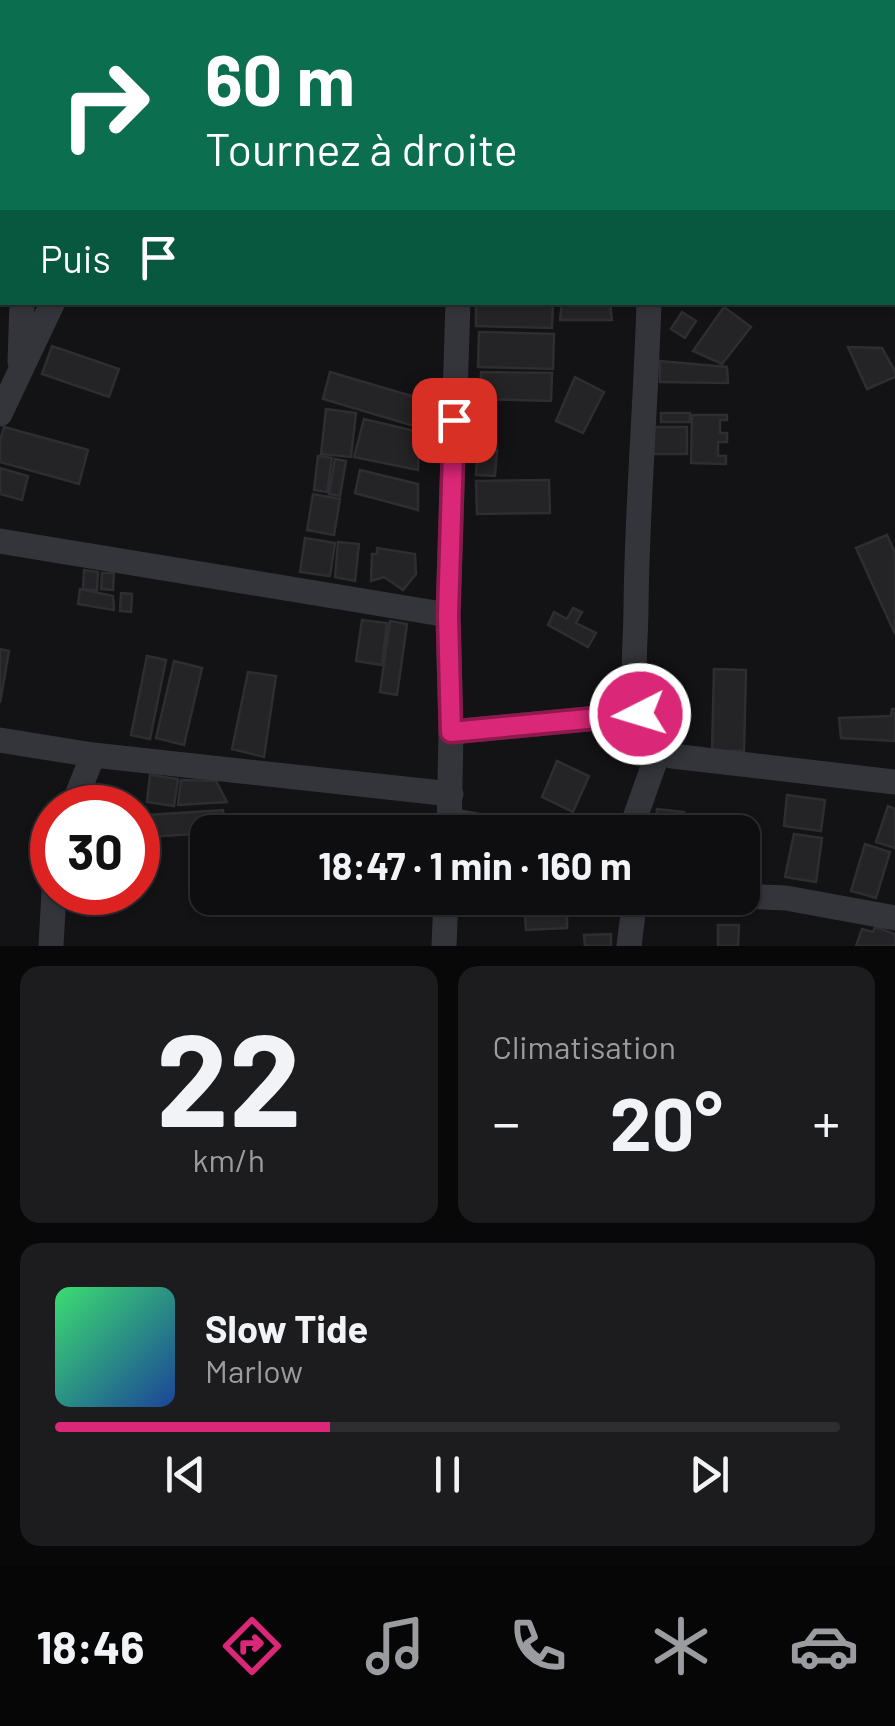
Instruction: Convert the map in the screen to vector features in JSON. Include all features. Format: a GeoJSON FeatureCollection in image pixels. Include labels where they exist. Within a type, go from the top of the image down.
{"type":"FeatureCollection","features":[{"type":"Feature","properties":{"kind":"street"},"geometry":{"type":"LineString","coordinates":[[20,372],[22,305]]}},
{"type":"Feature","properties":{"kind":"street"},"geometry":{"type":"LineString","coordinates":[[0,414],[52,305]]}},
{"type":"Feature","properties":{"kind":"street"},"geometry":{"type":"LineString","coordinates":[[450,815],[448,615],[458,305]]}},
{"type":"Feature","properties":{"kind":"street"},"geometry":{"type":"LineString","coordinates":[[649,305],[635,678],[640,714],[648,732],[672,756],[895,782]]}},
{"type":"Feature","properties":{"kind":"street"},"geometry":{"type":"LineString","coordinates":[[0,540],[448,615]]}},
{"type":"Feature","properties":{"kind":"street"},"geometry":{"type":"LineString","coordinates":[[451,732],[640,714]]}},
{"type":"Feature","properties":{"kind":"street"},"geometry":{"type":"LineString","coordinates":[[0,740],[451,794]]}},
{"type":"Feature","properties":{"kind":"street"},"geometry":{"type":"LineString","coordinates":[[636,815],[660,748]]}},
{"type":"Feature","properties":{"kind":"street"},"geometry":{"type":"LineString","coordinates":[[81,785],[94,754]]}},
{"type":"Feature","properties":{"kind":"street"},"geometry":{"type":"LineString","coordinates":[[760,897],[895,918]]}},
{"type":"Feature","properties":{"kind":"street"},"geometry":{"type":"LineString","coordinates":[[51,946],[53,915]]}},
{"type":"Feature","properties":{"kind":"street"},"geometry":{"type":"LineString","coordinates":[[444,946],[445,915]]}},
{"type":"Feature","properties":{"kind":"street"},"geometry":{"type":"LineString","coordinates":[[630,946],[633,915]]}},
{"type":"Feature","properties":{"kind":"building"},"geometry":{"type":"Polygon","coordinates":[[[476,305],[553,305],[552,328],[476,326],[476,305]]]}},
{"type":"Feature","properties":{"kind":"building"},"geometry":{"type":"Polygon","coordinates":[[[562,305],[610,305],[612,320],[560,320],[562,305]]]}},
{"type":"Feature","properties":{"kind":"building"},"geometry":{"type":"Polygon","coordinates":[[[724,307],[751,327],[722,364],[693,351],[724,307]]]}},
{"type":"Feature","properties":{"kind":"building"},"geometry":{"type":"Polygon","coordinates":[[[682,312],[696,321],[685,338],[671,329],[682,312]]]}},
{"type":"Feature","properties":{"kind":"building"},"geometry":{"type":"Polygon","coordinates":[[[479,332],[554,334],[553,369],[478,367],[479,332]]]}},
{"type":"Feature","properties":{"kind":"building"},"geometry":{"type":"Polygon","coordinates":[[[52,346],[119,369],[109,397],[42,374],[52,346]]]}},
{"type":"Feature","properties":{"kind":"building"},"geometry":{"type":"Polygon","coordinates":[[[848,347],[882,348],[895,377],[867,389],[848,347]]]}},
{"type":"Feature","properties":{"kind":"building"},"geometry":{"type":"Polygon","coordinates":[[[660,361],[727,367],[728,383],[660,382],[660,361]]]}},
{"type":"Feature","properties":{"kind":"building"},"geometry":{"type":"Polygon","coordinates":[[[330,372],[422,399],[414,426],[323,399],[330,372]]]}},
{"type":"Feature","properties":{"kind":"building"},"geometry":{"type":"Polygon","coordinates":[[[481,372],[552,373],[551,401],[480,399],[481,372]]]}},
{"type":"Feature","properties":{"kind":"building"},"geometry":{"type":"Polygon","coordinates":[[[575,377],[604,392],[583,433],[556,421],[575,377]]]}},
{"type":"Feature","properties":{"kind":"building"},"geometry":{"type":"Polygon","coordinates":[[[326,409],[356,413],[351,457],[321,454],[326,409]]]}},
{"type":"Feature","properties":{"kind":"building"},"geometry":{"type":"Polygon","coordinates":[[[661,413],[690,413],[690,422],[661,422],[661,413]]]}},
{"type":"Feature","properties":{"kind":"building"},"geometry":{"type":"Polygon","coordinates":[[[692,415],[727,415],[727,420],[720,420],[720,433],[727,433],[727,442],[718,442],[718,456],[726,456],[726,464],[691,463],[692,415]]]}},
{"type":"Feature","properties":{"kind":"building"},"geometry":{"type":"Polygon","coordinates":[[[364,419],[419,432],[418,470],[354,457],[364,419]]]}},
{"type":"Feature","properties":{"kind":"building"},"geometry":{"type":"Polygon","coordinates":[[[4,427],[88,450],[79,484],[0,462],[4,427]]]}},
{"type":"Feature","properties":{"kind":"building"},"geometry":{"type":"Polygon","coordinates":[[[652,427],[687,427],[687,454],[652,454],[652,427]]]}},
{"type":"Feature","properties":{"kind":"building"},"geometry":{"type":"Polygon","coordinates":[[[478,449],[497,450],[495,476],[476,475],[478,449]]]}},
{"type":"Feature","properties":{"kind":"building"},"geometry":{"type":"Polygon","coordinates":[[[318,456],[332,458],[327,492],[314,490],[318,456]]]}},
{"type":"Feature","properties":{"kind":"building"},"geometry":{"type":"Polygon","coordinates":[[[335,459],[346,461],[340,496],[329,494],[335,459]]]}},
{"type":"Feature","properties":{"kind":"building"},"geometry":{"type":"Polygon","coordinates":[[[0,468],[28,476],[22,500],[0,494],[0,468]]]}},
{"type":"Feature","properties":{"kind":"building"},"geometry":{"type":"Polygon","coordinates":[[[360,470],[418,484],[418,510],[355,493],[360,470]]]}},
{"type":"Feature","properties":{"kind":"building"},"geometry":{"type":"Polygon","coordinates":[[[549,480],[550,513],[477,514],[476,481],[549,480]]]}},
{"type":"Feature","properties":{"kind":"building"},"geometry":{"type":"Polygon","coordinates":[[[313,494],[340,499],[334,535],[307,530],[313,494]]]}},
{"type":"Feature","properties":{"kind":"building"},"geometry":{"type":"Polygon","coordinates":[[[887,535],[895,553],[895,634],[856,548],[887,535]]]}},
{"type":"Feature","properties":{"kind":"building"},"geometry":{"type":"Polygon","coordinates":[[[305,538],[335,543],[330,576],[300,572],[305,538]]]}},
{"type":"Feature","properties":{"kind":"building"},"geometry":{"type":"Polygon","coordinates":[[[338,542],[359,544],[355,581],[335,577],[338,542]]]}},
{"type":"Feature","properties":{"kind":"building"},"geometry":{"type":"Polygon","coordinates":[[[377,548],[415,554],[416,574],[403,590],[384,577],[371,581],[372,554],[377,554],[377,548]]]}},
{"type":"Feature","properties":{"kind":"building"},"geometry":{"type":"Polygon","coordinates":[[[84,570],[98,572],[97,590],[83,589],[84,570]]]}},
{"type":"Feature","properties":{"kind":"building"},"geometry":{"type":"Polygon","coordinates":[[[102,573],[114,573],[113,590],[101,589],[102,573]]]}},
{"type":"Feature","properties":{"kind":"building"},"geometry":{"type":"Polygon","coordinates":[[[80,589],[113,596],[114,610],[78,604],[80,589]]]}},
{"type":"Feature","properties":{"kind":"building"},"geometry":{"type":"Polygon","coordinates":[[[121,593],[132,594],[131,612],[120,611],[121,593]]]}},
{"type":"Feature","properties":{"kind":"building"},"geometry":{"type":"Polygon","coordinates":[[[573,608],[582,612],[576,623],[596,633],[588,647],[548,625],[554,612],[567,619],[573,608]]]}},
{"type":"Feature","properties":{"kind":"building"},"geometry":{"type":"Polygon","coordinates":[[[362,620],[387,623],[382,665],[356,661],[362,620]]]}},
{"type":"Feature","properties":{"kind":"building"},"geometry":{"type":"Polygon","coordinates":[[[390,621],[407,624],[397,695],[380,692],[390,621]]]}},
{"type":"Feature","properties":{"kind":"building"},"geometry":{"type":"Polygon","coordinates":[[[0,649],[9,651],[0,703],[0,649]]]}},
{"type":"Feature","properties":{"kind":"building"},"geometry":{"type":"Polygon","coordinates":[[[147,656],[166,660],[150,739],[131,735],[147,656]]]}},
{"type":"Feature","properties":{"kind":"building"},"geometry":{"type":"Polygon","coordinates":[[[174,661],[202,668],[184,745],[156,738],[174,661]]]}},
{"type":"Feature","properties":{"kind":"building"},"geometry":{"type":"Polygon","coordinates":[[[714,669],[746,670],[744,751],[712,751],[714,669]]]}},
{"type":"Feature","properties":{"kind":"building"},"geometry":{"type":"Polygon","coordinates":[[[248,672],[276,676],[264,757],[232,749],[248,672]]]}},
{"type":"Feature","properties":{"kind":"building"},"geometry":{"type":"Polygon","coordinates":[[[892,709],[895,741],[841,738],[839,718],[891,716],[892,709]]]}},
{"type":"Feature","properties":{"kind":"building"},"geometry":{"type":"Polygon","coordinates":[[[557,761],[589,776],[573,812],[542,797],[557,761]]]}},
{"type":"Feature","properties":{"kind":"building"},"geometry":{"type":"Polygon","coordinates":[[[150,775],[178,779],[174,806],[160,804],[160,785],[149,785],[150,775]]]}},
{"type":"Feature","properties":{"kind":"building"},"geometry":{"type":"Polygon","coordinates":[[[181,780],[216,781],[227,802],[178,805],[181,780]]]}},
{"type":"Feature","properties":{"kind":"building"},"geometry":{"type":"Polygon","coordinates":[[[787,795],[825,800],[821,831],[784,826],[787,795]]]}},
{"type":"Feature","properties":{"kind":"building"},"geometry":{"type":"Polygon","coordinates":[[[888,806],[895,809],[895,848],[876,842],[888,806]]]}},
{"type":"Feature","properties":{"kind":"building"},"geometry":{"type":"Polygon","coordinates":[[[657,809],[684,812],[684,815],[656,815],[657,809]]]}},
{"type":"Feature","properties":{"kind":"building"},"geometry":{"type":"Polygon","coordinates":[[[223,810],[223,815],[190,815],[190,834],[160,836],[160,814],[223,810]]]}},
{"type":"Feature","properties":{"kind":"building"},"geometry":{"type":"Polygon","coordinates":[[[794,834],[822,838],[816,882],[785,877],[794,834]]]}},
{"type":"Feature","properties":{"kind":"building"},"geometry":{"type":"Polygon","coordinates":[[[865,844],[890,852],[876,898],[851,891],[865,844]]]}},
{"type":"Feature","properties":{"kind":"building"},"geometry":{"type":"Polygon","coordinates":[[[525,915],[567,915],[567,928],[526,930],[525,915]]]}},
{"type":"Feature","properties":{"kind":"building"},"geometry":{"type":"Polygon","coordinates":[[[718,925],[739,925],[738,946],[718,946],[718,925]]]}},
{"type":"Feature","properties":{"kind":"building"},"geometry":{"type":"Polygon","coordinates":[[[875,927],[895,934],[895,946],[856,946],[862,929],[873,932],[875,927]]]}},
{"type":"Feature","properties":{"kind":"building"},"geometry":{"type":"Polygon","coordinates":[[[611,934],[611,946],[585,946],[584,935],[611,934]]]}},
{"type":"Feature","properties":{"kind":"route"},"geometry":{"type":"LineString","coordinates":[[454,420],[448,615],[451,732],[640,714]]}}]}
